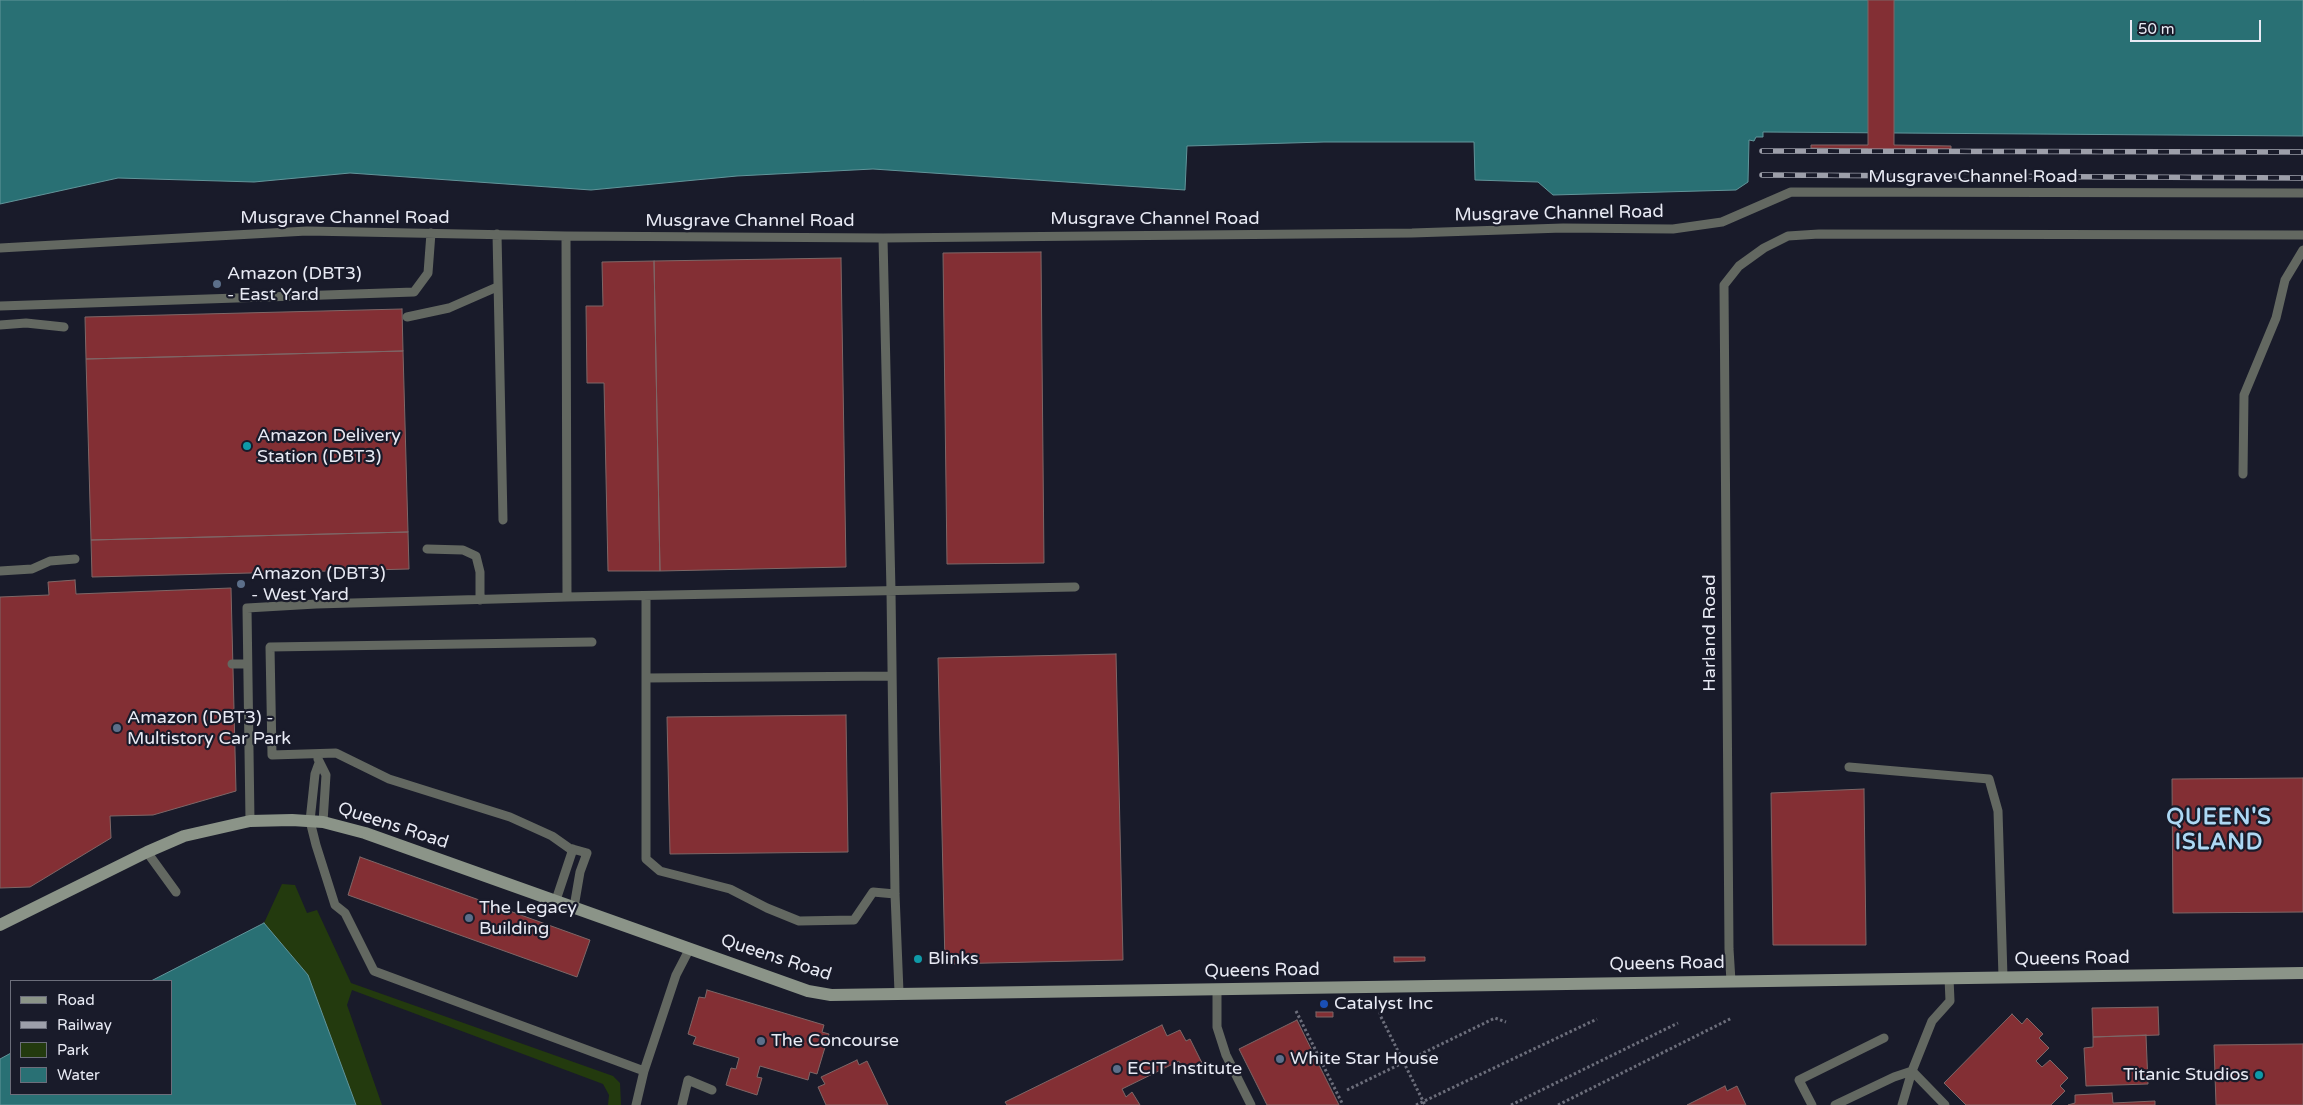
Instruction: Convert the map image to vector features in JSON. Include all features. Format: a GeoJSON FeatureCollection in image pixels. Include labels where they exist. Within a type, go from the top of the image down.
{"type":"FeatureCollection","features":[{"type":"Feature","properties":{"kind":"street","name":"Queens Road"},"geometry":{"type":"LineString","coordinates":[[0,925],[147,852],[184,836],[250,821],[317,822],[365,833],[808,990],[831,995],[898,992],[2303,973]]}},
{"type":"Feature","properties":{"kind":"lane","name":"Musgrave Channel Road"},"geometry":{"type":"LineString","coordinates":[[0,248],[307,231],[566,236],[883,238],[1186,236],[1563,228],[1673,229],[1722,222],[1791,192],[2303,193]]}},
{"type":"Feature","properties":{"kind":"lane"},"geometry":{"type":"LineString","coordinates":[[0,306],[414,292],[428,273],[431,233]]}},
{"type":"Feature","properties":{"kind":"lane"},"geometry":{"type":"LineString","coordinates":[[497,234],[503,520]]}},
{"type":"Feature","properties":{"kind":"lane","name":"Harland Road"},"geometry":{"type":"LineString","coordinates":[[1731,980],[1729,949],[1724,285],[1739,266],[1758,252],[1788,236],[1819,234],[2303,235]]}},
{"type":"Feature","properties":{"kind":"lane"},"geometry":{"type":"LineString","coordinates":[[566,236],[567,598]]}},
{"type":"Feature","properties":{"kind":"lane"},"geometry":{"type":"LineString","coordinates":[[883,238],[898,992]]}},
{"type":"Feature","properties":{"kind":"lane"},"geometry":{"type":"LineString","coordinates":[[2243,474],[2244,395],[2276,318],[2284,280],[2303,250]]}},
{"type":"Feature","properties":{"kind":"lane"},"geometry":{"type":"LineString","coordinates":[[407,317],[449,308],[498,287]]}},
{"type":"Feature","properties":{"kind":"lane"},"geometry":{"type":"LineString","coordinates":[[0,325],[26,324],[64,327]]}},
{"type":"Feature","properties":{"kind":"lane"},"geometry":{"type":"LineString","coordinates":[[427,549],[464,550],[476,556],[480,572],[480,600]]}},
{"type":"Feature","properties":{"kind":"lane"},"geometry":{"type":"LineString","coordinates":[[0,570],[32,568],[50,561],[75,559]]}},
{"type":"Feature","properties":{"kind":"lane"},"geometry":{"type":"LineString","coordinates":[[250,821],[247,608],[480,600],[1074,587]]}},
{"type":"Feature","properties":{"kind":"lane"},"geometry":{"type":"LineString","coordinates":[[646,597],[646,859],[660,871],[730,888],[767,908],[798,921],[854,920],[873,892],[895,894]]}},
{"type":"Feature","properties":{"kind":"lane"},"geometry":{"type":"LineString","coordinates":[[574,908],[580,872],[586,853],[573,849],[510,817],[389,779],[336,752],[318,758],[272,755],[270,647],[592,642]]}},
{"type":"Feature","properties":{"kind":"lane"},"geometry":{"type":"LineString","coordinates":[[232,664],[248,664]]}},
{"type":"Feature","properties":{"kind":"lane"},"geometry":{"type":"LineString","coordinates":[[646,678],[892,676]]}},
{"type":"Feature","properties":{"kind":"lane"},"geometry":{"type":"LineString","coordinates":[[318,758],[314,774],[317,822],[335,905],[345,913],[374,971],[644,1071]]}},
{"type":"Feature","properties":{"kind":"lane"},"geometry":{"type":"LineString","coordinates":[[317,822],[326,775],[318,758]]}},
{"type":"Feature","properties":{"kind":"lane"},"geometry":{"type":"LineString","coordinates":[[1849,767],[1989,779],[1998,811],[2003,977]]}},
{"type":"Feature","properties":{"kind":"lane"},"geometry":{"type":"LineString","coordinates":[[556,900],[573,849]]}},
{"type":"Feature","properties":{"kind":"lane"},"geometry":{"type":"LineString","coordinates":[[147,852],[176,892]]}},
{"type":"Feature","properties":{"kind":"lane"},"geometry":{"type":"LineString","coordinates":[[636,1105],[644,1071],[676,975],[690,948]]}},
{"type":"Feature","properties":{"kind":"lane"},"geometry":{"type":"LineString","coordinates":[[1902,1105],[1912,1072],[1932,1021],[1950,1001],[1949,978]]}},
{"type":"Feature","properties":{"kind":"lane"},"geometry":{"type":"LineString","coordinates":[[1218,989],[1217,1027],[1226,1055],[1251,1105]]}},
{"type":"Feature","properties":{"kind":"lane"},"geometry":{"type":"LineString","coordinates":[[1812,1105],[1799,1080],[1884,1038]]}},
{"type":"Feature","properties":{"kind":"lane"},"geometry":{"type":"LineString","coordinates":[[1835,1105],[1888,1079],[1912,1072]]}},
{"type":"Feature","properties":{"kind":"lane"},"geometry":{"type":"LineString","coordinates":[[1912,1072],[1945,1105]]}},
{"type":"Feature","properties":{"kind":"lane"},"geometry":{"type":"LineString","coordinates":[[682,1105],[688,1080],[712,1090]]}},
{"type":"Feature","properties":{"kind":"path"},"geometry":{"type":"LineString","coordinates":[[1381,986],[1380,1015],[1425,1103]]}},
{"type":"Feature","properties":{"kind":"path"},"geometry":{"type":"LineString","coordinates":[[1296,1011],[1343,1105]]}},
{"type":"Feature","properties":{"kind":"path"},"geometry":{"type":"LineString","coordinates":[[1347,1090],[1494,1018],[1506,1022]]}},
{"type":"Feature","properties":{"kind":"path"},"geometry":{"type":"LineString","coordinates":[[1558,1105],[1732,1018]]}},
{"type":"Feature","properties":{"kind":"path"},"geometry":{"type":"LineString","coordinates":[[1416,1105],[1425,1103],[1597,1019]]}},
{"type":"Feature","properties":{"kind":"path"},"geometry":{"type":"LineString","coordinates":[[1511,1105],[1678,1023]]}},
{"type":"Feature","properties":{"kind":"green space"},"geometry":{"type":"Polygon","coordinates":[[[282,884],[295,885],[307,913],[317,910],[351,983],[613,1076],[620,1083],[621,1105],[608,1105],[609,1095],[603,1084],[352,990],[347,1005],[382,1105],[356,1105],[308,975],[264,923],[282,884]]]}},
{"type":"Feature","properties":{"kind":"water"},"geometry":{"type":"Polygon","coordinates":[[[0,0],[2303,0],[2303,136],[1763,132],[1763,137],[1756,137],[1754,141],[1749,140],[1748,182],[1736,190],[1553,195],[1538,182],[1475,180],[1474,142],[1324,142],[1187,146],[1185,190],[873,169],[737,176],[591,190],[350,173],[254,182],[118,178],[0,204],[0,0]]]}},
{"type":"Feature","properties":{"kind":"water"},"geometry":{"type":"Polygon","coordinates":[[[264,923],[308,975],[356,1105],[0,1105],[0,1059],[10,1054],[10,1095],[172,1095],[172,980],[153,980],[264,923]]]}},
{"type":"Feature","properties":{"kind":"building"},"geometry":{"type":"Polygon","coordinates":[[[1868,0],[1894,0],[1894,145],[1951,146],[1951,149],[1868,151],[1868,149],[1811,148],[1811,145],[1868,145],[1868,0]]]}},
{"type":"Feature","properties":{"kind":"building"},"geometry":{"type":"Polygon","coordinates":[[[1041,252],[1044,563],[947,564],[943,253],[1041,252]]]}},
{"type":"Feature","properties":{"kind":"building"},"geometry":{"type":"Polygon","coordinates":[[[841,258],[846,567],[660,571],[654,261],[841,258]]]}},
{"type":"Feature","properties":{"kind":"building"},"geometry":{"type":"Polygon","coordinates":[[[654,261],[660,571],[608,571],[604,383],[587,383],[586,306],[603,306],[602,262],[654,261]]]}},
{"type":"Feature","properties":{"kind":"building"},"geometry":{"type":"Polygon","coordinates":[[[402,309],[403,351],[86,359],[85,317],[402,309]]]}},
{"type":"Feature","properties":{"kind":"building","name":"Amazon Delivery Station (DBT3)"},"geometry":{"type":"Polygon","coordinates":[[[403,351],[408,532],[91,540],[86,359],[403,351]]]}},
{"type":"Feature","properties":{"kind":"building"},"geometry":{"type":"Polygon","coordinates":[[[408,532],[409,569],[92,577],[91,540],[408,532]]]}},
{"type":"Feature","properties":{"kind":"building","name":"Amazon (DBT3) - Multistory Car Park"},"geometry":{"type":"Polygon","coordinates":[[[75,580],[76,594],[231,588],[236,791],[153,815],[110,816],[111,838],[30,887],[0,888],[0,597],[49,595],[48,582],[75,580]]]}},
{"type":"Feature","properties":{"kind":"building"},"geometry":{"type":"Polygon","coordinates":[[[1116,654],[1123,960],[945,964],[938,658],[1116,654]]]}},
{"type":"Feature","properties":{"kind":"building"},"geometry":{"type":"Polygon","coordinates":[[[846,715],[848,852],[670,854],[667,717],[846,715]]]}},
{"type":"Feature","properties":{"kind":"building"},"geometry":{"type":"Polygon","coordinates":[[[2303,778],[2303,912],[2173,913],[2172,779],[2303,778]]]}},
{"type":"Feature","properties":{"kind":"building"},"geometry":{"type":"Polygon","coordinates":[[[1864,789],[1866,945],[1773,945],[1771,793],[1864,789]]]}},
{"type":"Feature","properties":{"kind":"building","name":"The Legacy Building"},"geometry":{"type":"Polygon","coordinates":[[[360,857],[590,940],[577,977],[348,895],[360,857]]]}},
{"type":"Feature","properties":{"kind":"building"},"geometry":{"type":"Polygon","coordinates":[[[1394,957],[1425,957],[1425,961],[1394,962],[1394,957]]]}},
{"type":"Feature","properties":{"kind":"building","name":"The Concourse"},"geometry":{"type":"Polygon","coordinates":[[[707,990],[824,1025],[822,1032],[829,1034],[817,1074],[810,1072],[808,1080],[760,1066],[757,1077],[762,1078],[757,1095],[726,1085],[731,1068],[736,1069],[739,1058],[693,1044],[696,1037],[688,1034],[699,997],[705,998],[707,990]]]}},
{"type":"Feature","properties":{"kind":"building"},"geometry":{"type":"Polygon","coordinates":[[[2158,1007],[2159,1035],[2093,1037],[2092,1008],[2158,1007]]]}},
{"type":"Feature","properties":{"kind":"building"},"geometry":{"type":"Polygon","coordinates":[[[1316,1012],[1333,1012],[1333,1017],[1316,1017],[1316,1012]]]}},
{"type":"Feature","properties":{"kind":"building"},"geometry":{"type":"Polygon","coordinates":[[[2012,1014],[2022,1024],[2027,1018],[2043,1034],[2039,1038],[2049,1048],[2036,1061],[2042,1067],[2050,1060],[2068,1078],[2060,1086],[2065,1091],[2051,1105],[1966,1105],[1944,1083],[2012,1014]]]}},
{"type":"Feature","properties":{"kind":"building","name":"White Star House"},"geometry":{"type":"Polygon","coordinates":[[[1297,1020],[1339,1105],[1267,1105],[1239,1049],[1297,1020]]]}},
{"type":"Feature","properties":{"kind":"building","name":"ECIT Institute"},"geometry":{"type":"Polygon","coordinates":[[[1162,1025],[1167,1036],[1180,1030],[1186,1041],[1190,1039],[1203,1065],[1185,1073],[1179,1061],[1122,1089],[1126,1097],[1132,1092],[1140,1105],[1007,1105],[1005,1102],[1162,1025]]]}},
{"type":"Feature","properties":{"kind":"building"},"geometry":{"type":"Polygon","coordinates":[[[2146,1035],[2148,1084],[2086,1086],[2084,1048],[2093,1047],[2093,1037],[2146,1035]]]}},
{"type":"Feature","properties":{"kind":"building","name":"Titanic Studios"},"geometry":{"type":"Polygon","coordinates":[[[2303,1044],[2303,1105],[2216,1105],[2214,1045],[2303,1044]]]}},
{"type":"Feature","properties":{"kind":"building"},"geometry":{"type":"Polygon","coordinates":[[[857,1060],[859,1065],[867,1061],[888,1105],[826,1105],[818,1087],[825,1084],[821,1077],[857,1060]]]}},
{"type":"Feature","properties":{"kind":"building"},"geometry":{"type":"Polygon","coordinates":[[[1725,1086],[1727,1091],[1737,1086],[1746,1105],[1687,1105],[1725,1086]]]}},
{"type":"Feature","properties":{"kind":"building"},"geometry":{"type":"Polygon","coordinates":[[[2112,1093],[2113,1103],[2155,1101],[2155,1105],[2068,1105],[2075,1103],[2075,1095],[2112,1093]]]}},
{"type":"Feature","properties":{"kind":"railway"},"geometry":{"type":"LineString","coordinates":[[1762,151],[2303,152]]}},
{"type":"Feature","properties":{"kind":"railway"},"geometry":{"type":"LineString","coordinates":[[1762,175],[2303,178]]}},
{"type":"Feature","properties":{"kind":"place","name":"Amazon (DBT3) - East Yard"},"geometry":{"type":"Point","coordinates":[217,284]}},
{"type":"Feature","properties":{"kind":"place","name":"Amazon Delivery Station (DBT3)"},"geometry":{"type":"Point","coordinates":[247,446]}},
{"type":"Feature","properties":{"kind":"place","name":"Amazon (DBT3) - West Yard"},"geometry":{"type":"Point","coordinates":[241,584]}},
{"type":"Feature","properties":{"kind":"place","name":"Amazon (DBT3) - Multistory Car Park"},"geometry":{"type":"Point","coordinates":[117,728]}},
{"type":"Feature","properties":{"kind":"place","name":"The Legacy Building"},"geometry":{"type":"Point","coordinates":[469,918]}},
{"type":"Feature","properties":{"kind":"place","name":"Blinks"},"geometry":{"type":"Point","coordinates":[918,959]}},
{"type":"Feature","properties":{"kind":"place","name":"Catalyst Inc"},"geometry":{"type":"Point","coordinates":[1324,1004]}},
{"type":"Feature","properties":{"kind":"place","name":"The Concourse"},"geometry":{"type":"Point","coordinates":[761,1041]}},
{"type":"Feature","properties":{"kind":"place","name":"White Star House"},"geometry":{"type":"Point","coordinates":[1280,1059]}},
{"type":"Feature","properties":{"kind":"place","name":"ECIT Institute"},"geometry":{"type":"Point","coordinates":[1117,1069]}},
{"type":"Feature","properties":{"kind":"place","name":"Titanic Studios"},"geometry":{"type":"Point","coordinates":[2259,1075]}},
{"type":"Feature","properties":{"kind":"district","name":"QUEEN'S ISLAND"},"geometry":{"type":"Point","coordinates":[2219,830]}}]}
